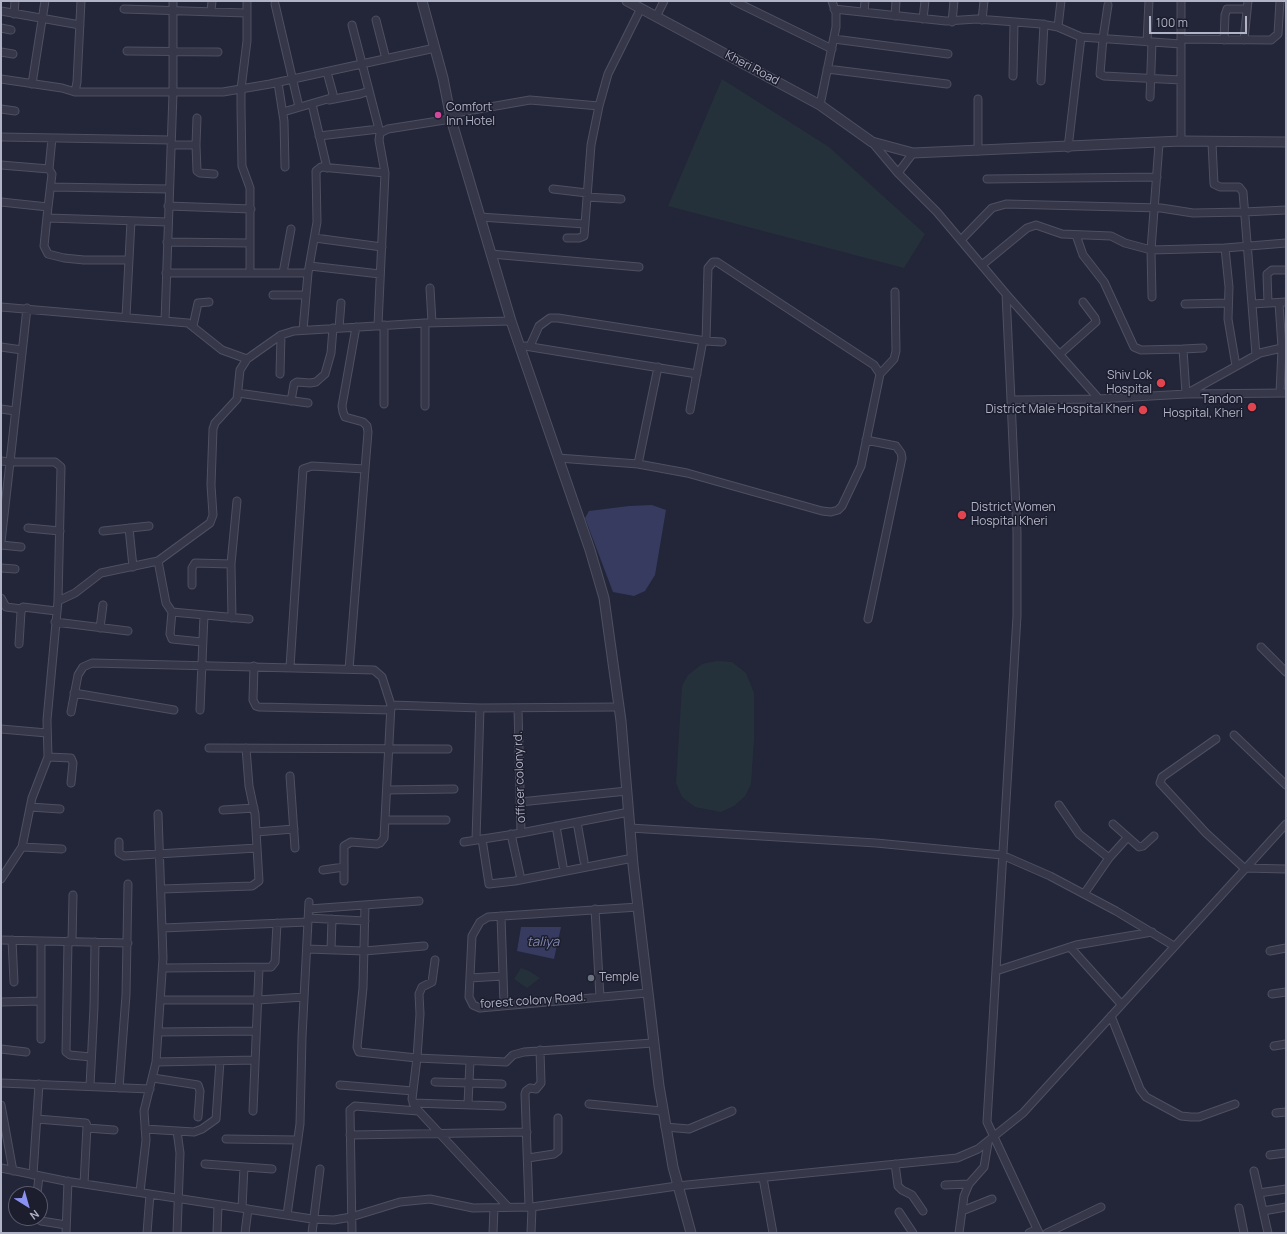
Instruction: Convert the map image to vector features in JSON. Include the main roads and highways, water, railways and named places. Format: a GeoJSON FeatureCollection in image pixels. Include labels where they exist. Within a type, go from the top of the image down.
{"type":"FeatureCollection","features":[{"type":"Feature","properties":{"kind":"water"},"geometry":{"type":"Polygon","coordinates":[[[652,505],[666,510],[655,575],[645,591],[634,596],[613,592],[585,518],[589,511],[652,505]]]}},
{"type":"Feature","properties":{"kind":"water","name":"taliya"},"geometry":{"type":"Polygon","coordinates":[[[521,927],[561,927],[554,959],[517,951],[521,927]]]}},
{"type":"Feature","properties":{"kind":"place","name":"Comfort Inn Hotel"},"geometry":{"type":"Point","coordinates":[438,115]}},
{"type":"Feature","properties":{"kind":"place","name":"Shiv Lok Hospital"},"geometry":{"type":"Point","coordinates":[1161,383]}},
{"type":"Feature","properties":{"kind":"place","name":"Tandon Hospital, Kheri"},"geometry":{"type":"Point","coordinates":[1252,407]}},
{"type":"Feature","properties":{"kind":"place","name":"District Male Hospital Kheri"},"geometry":{"type":"Point","coordinates":[1143,410]}},
{"type":"Feature","properties":{"kind":"place","name":"District Women Hospital Kheri"},"geometry":{"type":"Point","coordinates":[962,515]}},
{"type":"Feature","properties":{"kind":"place","name":"Temple"},"geometry":{"type":"Point","coordinates":[591,978]}}]}
